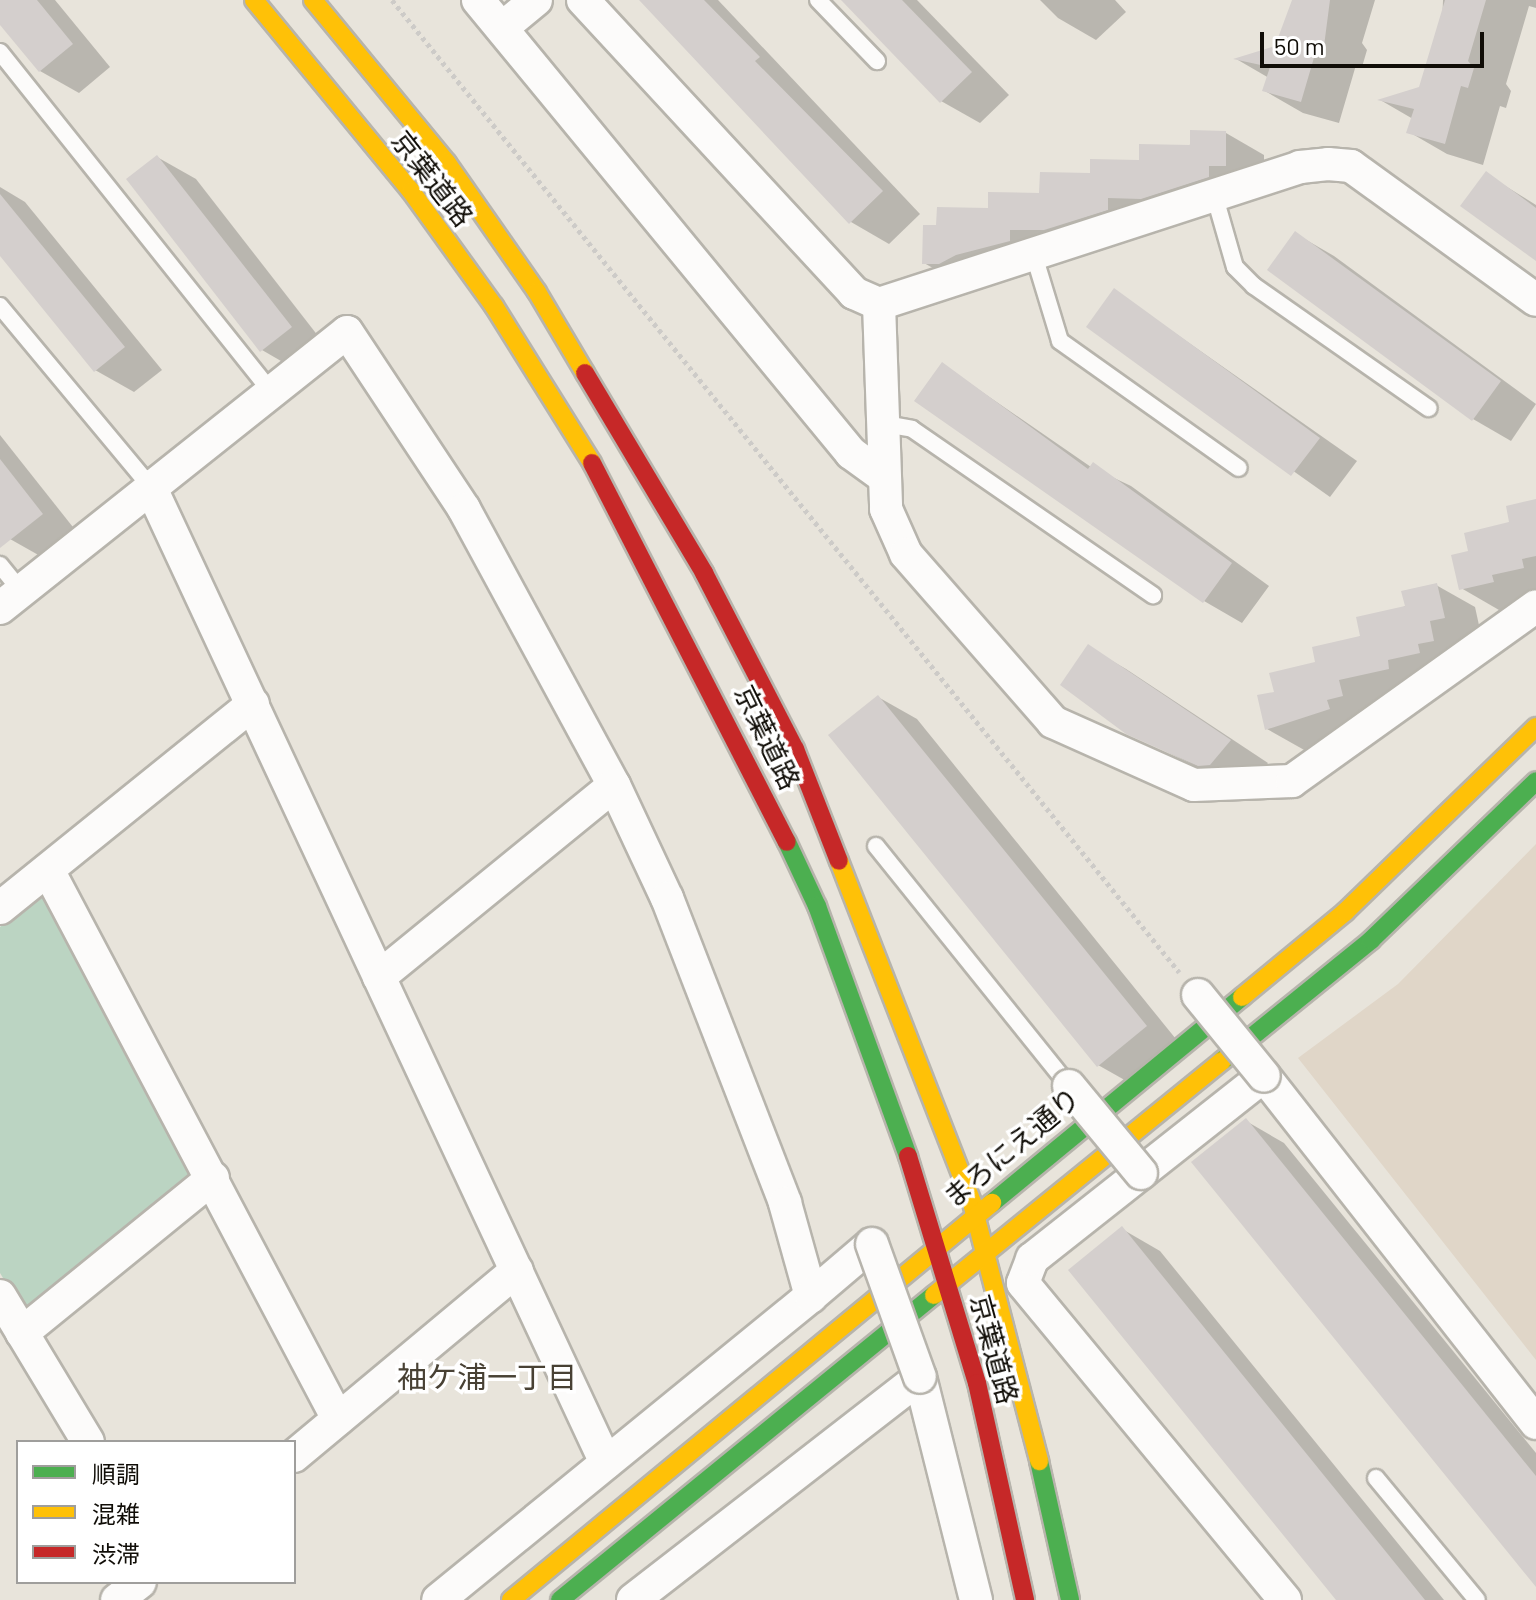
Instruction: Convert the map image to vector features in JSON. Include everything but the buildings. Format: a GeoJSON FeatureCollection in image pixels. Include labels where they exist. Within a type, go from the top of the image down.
{"type":"FeatureCollection","features":[{"type":"Feature","properties":{"kind":"main road","name":"京葉道路"},"geometry":{"type":"LineString","coordinates":[[254,0],[411,191],[494,306],[583,446],[670,601],[817,906],[949,1284],[1012,1528],[1025,1600]]}},
{"type":"Feature","properties":{"kind":"main road","name":"京葉道路"},"geometry":{"type":"LineString","coordinates":[[313,0],[447,163],[537,292],[704,573],[795,749],[919,1055],[976,1213],[1059,1536],[1070,1600]]}},
{"type":"Feature","properties":{"kind":"main road","name":"まろにえ通り"},"geometry":{"type":"LineString","coordinates":[[511,1600],[937,1245],[1345,912],[1536,727]]}},
{"type":"Feature","properties":{"kind":"main road"},"geometry":{"type":"LineString","coordinates":[[560,1600],[1371,940],[1536,781]]}},
{"type":"Feature","properties":{"kind":"street"},"geometry":{"type":"LineString","coordinates":[[478,0],[851,453],[884,477]]}},
{"type":"Feature","properties":{"kind":"street"},"geometry":{"type":"LineString","coordinates":[[502,28],[536,0]]}},
{"type":"Feature","properties":{"kind":"street"},"geometry":{"type":"LineString","coordinates":[[583,0],[854,293],[879,304],[1300,167],[1351,166],[1536,300]]}},
{"type":"Feature","properties":{"kind":"street"},"geometry":{"type":"LineString","coordinates":[[879,304],[886,509],[906,554],[1053,722],[1194,785],[1292,781],[1536,606]]}},
{"type":"Feature","properties":{"kind":"street"},"geometry":{"type":"LineString","coordinates":[[10,600],[347,332],[464,509],[614,785],[667,898],[773,1174],[811,1296]]}},
{"type":"Feature","properties":{"kind":"street"},"geometry":{"type":"LineString","coordinates":[[150,486],[606,1463]]}},
{"type":"Feature","properties":{"kind":"street"},"geometry":{"type":"LineString","coordinates":[[0,908],[253,704]]}},
{"type":"Feature","properties":{"kind":"street"},"geometry":{"type":"LineString","coordinates":[[379,977],[614,785]]}},
{"type":"Feature","properties":{"kind":"street"},"geometry":{"type":"LineString","coordinates":[[48,870],[338,1419]]}},
{"type":"Feature","properties":{"kind":"street"},"geometry":{"type":"LineString","coordinates":[[1198,995],[1536,1423]]}},
{"type":"Feature","properties":{"kind":"street"},"geometry":{"type":"LineString","coordinates":[[1264,1076],[1032,1259],[1023,1283],[1285,1600]]}},
{"type":"Feature","properties":{"kind":"street"},"geometry":{"type":"LineString","coordinates":[[1069,1086],[1141,1173]]}},
{"type":"Feature","properties":{"kind":"street"},"geometry":{"type":"LineString","coordinates":[[22,1333],[213,1178]]}},
{"type":"Feature","properties":{"kind":"street"},"geometry":{"type":"LineString","coordinates":[[438,1600],[872,1244],[920,1377],[976,1600]]}},
{"type":"Feature","properties":{"kind":"street"},"geometry":{"type":"LineString","coordinates":[[296,1454],[517,1270]]}},
{"type":"Feature","properties":{"kind":"street"},"geometry":{"type":"LineString","coordinates":[[0,1296],[87,1440]]}},
{"type":"Feature","properties":{"kind":"street"},"geometry":{"type":"LineString","coordinates":[[633,1600],[920,1377]]}},
{"type":"Feature","properties":{"kind":"street"},"geometry":{"type":"LineString","coordinates":[[117,1600],[137,1584]]}},
{"type":"Feature","properties":{"kind":"lane"},"geometry":{"type":"LineString","coordinates":[[818,0],[877,61]]}},
{"type":"Feature","properties":{"kind":"lane"},"geometry":{"type":"LineString","coordinates":[[0,52],[271,392]]}},
{"type":"Feature","properties":{"kind":"lane"},"geometry":{"type":"LineString","coordinates":[[1214,194],[1235,267],[1254,286],[1428,408]]}},
{"type":"Feature","properties":{"kind":"lane"},"geometry":{"type":"LineString","coordinates":[[1033,252],[1060,341],[1239,468]]}},
{"type":"Feature","properties":{"kind":"lane"},"geometry":{"type":"LineString","coordinates":[[0,306],[150,486]]}},
{"type":"Feature","properties":{"kind":"lane"},"geometry":{"type":"LineString","coordinates":[[885,424],[912,429],[1153,595]]}},
{"type":"Feature","properties":{"kind":"lane"},"geometry":{"type":"LineString","coordinates":[[0,565],[10,600]]}},
{"type":"Feature","properties":{"kind":"lane"},"geometry":{"type":"LineString","coordinates":[[876,846],[1069,1086]]}},
{"type":"Feature","properties":{"kind":"lane"},"geometry":{"type":"LineString","coordinates":[[1376,1478],[1477,1600]]}},
{"type":"Feature","properties":{"kind":"path"},"geometry":{"type":"LineString","coordinates":[[392,0],[1198,995]]}},
{"type":"Feature","properties":{"kind":"shaded area"},"geometry":{"type":"Polygon","coordinates":[[[1536,844],[1536,1360],[1298,1058],[1398,984],[1536,844]]]}},
{"type":"Feature","properties":{"kind":"green space"},"geometry":{"type":"Polygon","coordinates":[[[48,888],[200,1177],[26,1316],[0,1273],[0,927],[48,888]]]}},
{"type":"Feature","properties":{"kind":"traffic: fast"},"geometry":{"type":"LineString","coordinates":[[1223,1060],[1371,940],[1536,781]]}},
{"type":"Feature","properties":{"kind":"traffic: fast"},"geometry":{"type":"LineString","coordinates":[[787,842],[817,906],[908,1156]]}},
{"type":"Feature","properties":{"kind":"traffic: fast"},"geometry":{"type":"LineString","coordinates":[[992,1203],[1242,997]]}},
{"type":"Feature","properties":{"kind":"traffic: fast"},"geometry":{"type":"LineString","coordinates":[[560,1600],[934,1295]]}},
{"type":"Feature","properties":{"kind":"traffic: fast"},"geometry":{"type":"LineString","coordinates":[[1039,1461],[1070,1600]]}},
{"type":"Feature","properties":{"kind":"traffic: slow"},"geometry":{"type":"LineString","coordinates":[[254,0],[411,191],[494,306],[592,463]]}},
{"type":"Feature","properties":{"kind":"traffic: slow"},"geometry":{"type":"LineString","coordinates":[[313,0],[447,163],[537,292],[585,373]]}},
{"type":"Feature","properties":{"kind":"traffic: slow"},"geometry":{"type":"LineString","coordinates":[[1242,997],[1345,912],[1536,727]]}},
{"type":"Feature","properties":{"kind":"traffic: slow"},"geometry":{"type":"LineString","coordinates":[[839,861],[972,1203],[1039,1461]]}},
{"type":"Feature","properties":{"kind":"traffic: slow"},"geometry":{"type":"LineString","coordinates":[[934,1295],[1223,1060]]}},
{"type":"Feature","properties":{"kind":"traffic: slow"},"geometry":{"type":"LineString","coordinates":[[511,1600],[992,1203]]}},
{"type":"Feature","properties":{"kind":"traffic: jam"},"geometry":{"type":"LineString","coordinates":[[585,373],[704,573],[795,749],[839,861]]}},
{"type":"Feature","properties":{"kind":"traffic: jam"},"geometry":{"type":"LineString","coordinates":[[592,463],[787,842]]}},
{"type":"Feature","properties":{"kind":"traffic: jam"},"geometry":{"type":"LineString","coordinates":[[908,1156],[977,1383],[1025,1600]]}},
{"type":"Feature","properties":{"kind":"district","name":"袖ケ浦一丁目"},"geometry":{"type":"Point","coordinates":[487,1376]}}]}
